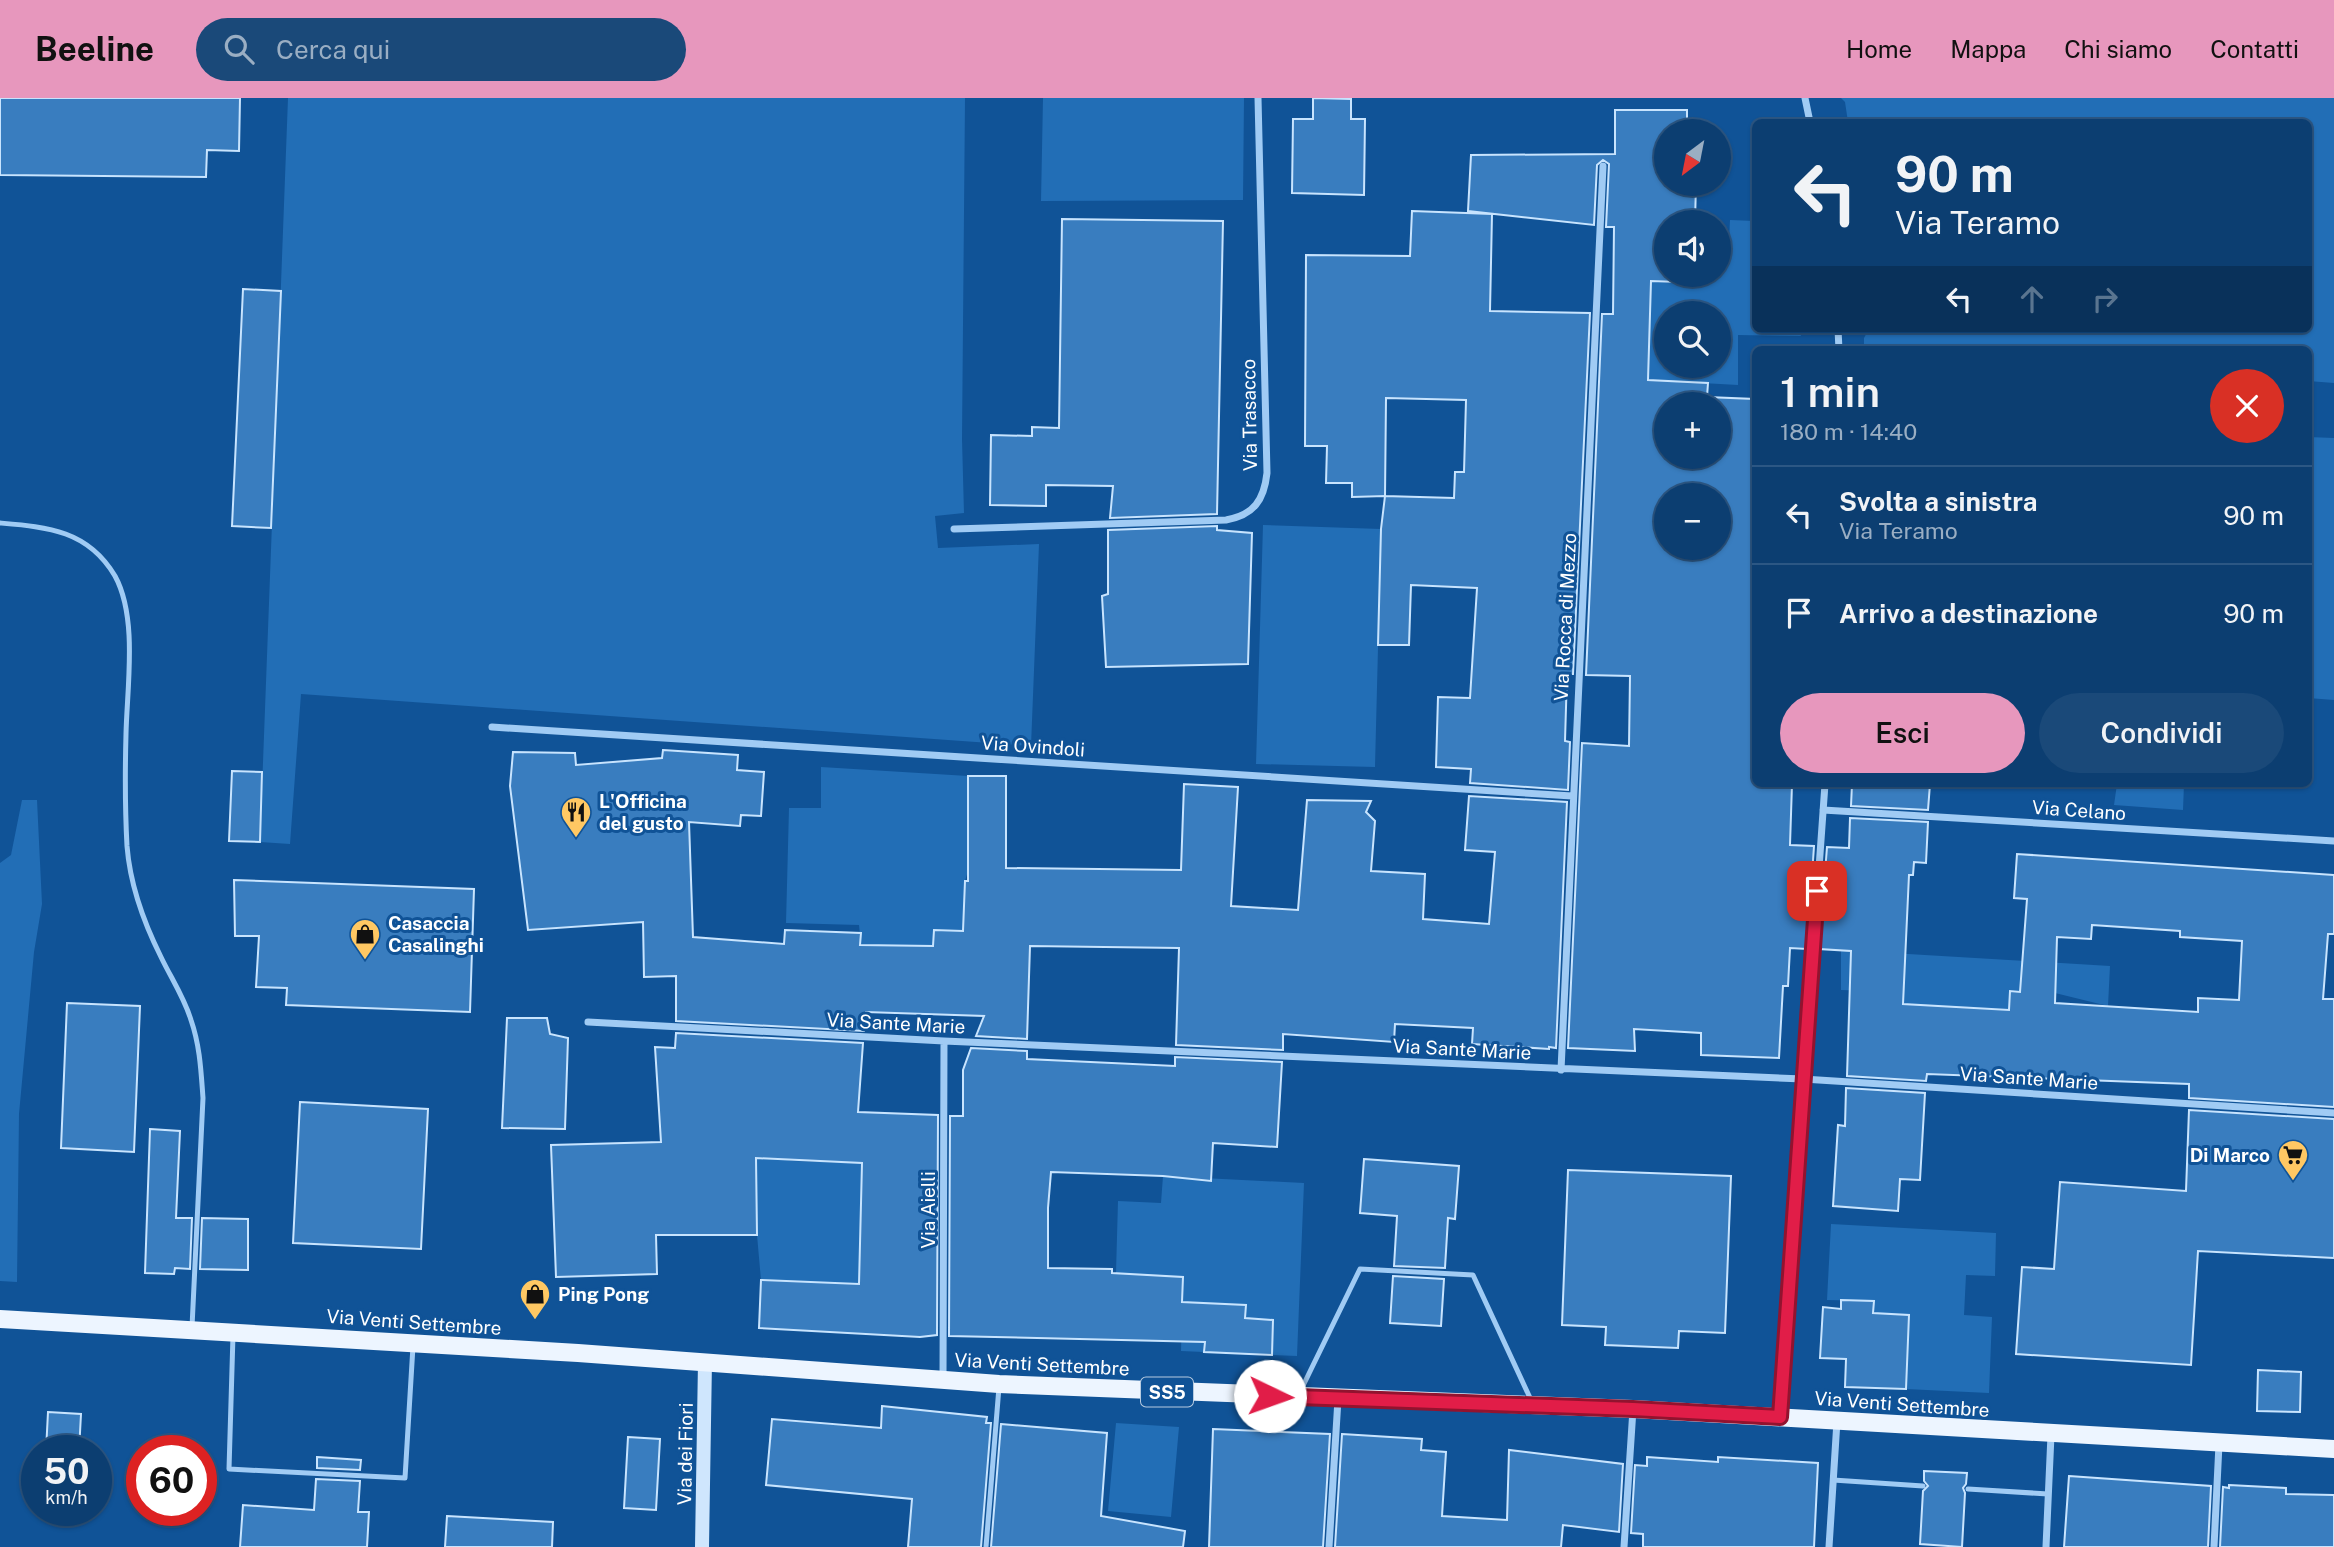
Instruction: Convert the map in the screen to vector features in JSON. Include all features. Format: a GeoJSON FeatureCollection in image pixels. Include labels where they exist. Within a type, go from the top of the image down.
{"type":"FeatureCollection","features":[{"type":"Feature","properties":{"kind":"main road","name":"Via Venti Settembre"},"geometry":{"type":"LineString","coordinates":[[0,1320],[705,1361],[999,1384],[1297,1398],[1633,1409],[2334,1450]]}},
{"type":"Feature","properties":{"kind":"main road","name":"Via dei Fiori"},"geometry":{"type":"LineString","coordinates":[[702,1547],[705,1361]]}},
{"type":"Feature","properties":{"kind":"street","name":"Via Trasacco"},"geometry":{"type":"LineString","coordinates":[[954,529],[1226,520],[1250,513],[1256,507],[1262,498],[1267,473],[1258,98]]}},
{"type":"Feature","properties":{"kind":"street"},"geometry":{"type":"LineString","coordinates":[[1805,98],[1809,119]]}},
{"type":"Feature","properties":{"kind":"street","name":"Via Rocca di Mezzo"},"geometry":{"type":"LineString","coordinates":[[1561,1070],[1603,166]]}},
{"type":"Feature","properties":{"kind":"street","name":"Via Ovindoli"},"geometry":{"type":"LineString","coordinates":[[492,727],[1572,796]]}},
{"type":"Feature","properties":{"kind":"street"},"geometry":{"type":"LineString","coordinates":[[1780,1417],[1825,787]]}},
{"type":"Feature","properties":{"kind":"street","name":"Via Celano"},"geometry":{"type":"LineString","coordinates":[[1823,810],[2334,841]]}},
{"type":"Feature","properties":{"kind":"street","name":"Via Sante Marie"},"geometry":{"type":"LineString","coordinates":[[589,1022],[1561,1070],[1803,1079],[2334,1113]]}},
{"type":"Feature","properties":{"kind":"street","name":"Via Aielli"},"geometry":{"type":"LineString","coordinates":[[943,1380],[944,1041]]}},
{"type":"Feature","properties":{"kind":"street"},"geometry":{"type":"LineString","coordinates":[[1329,1547],[1338,1399]]}},
{"type":"Feature","properties":{"kind":"street"},"geometry":{"type":"LineString","coordinates":[[1624,1547],[1633,1409]]}},
{"type":"Feature","properties":{"kind":"street"},"geometry":{"type":"LineString","coordinates":[[1829,1547],[1837,1421]]}},
{"type":"Feature","properties":{"kind":"street"},"geometry":{"type":"LineString","coordinates":[[2046,1547],[2051,1435]]}},
{"type":"Feature","properties":{"kind":"street"},"geometry":{"type":"LineString","coordinates":[[2214,1547],[2220,1444]]}},
{"type":"Feature","properties":{"kind":"lane"},"geometry":{"type":"LineString","coordinates":[[0,523],[40,526],[78,539],[92,550],[114,576],[127,612],[127,848],[141,910],[156,948],[191,1017],[201,1062],[203,1098],[192,1330]]}},
{"type":"Feature","properties":{"kind":"lane"},"geometry":{"type":"LineString","coordinates":[[1297,1398],[1360,1269],[1473,1275],[1533,1406]]}},
{"type":"Feature","properties":{"kind":"lane"},"geometry":{"type":"LineString","coordinates":[[233,1332],[229,1469],[405,1478],[413,1343]]}},
{"type":"Feature","properties":{"kind":"lane"},"geometry":{"type":"LineString","coordinates":[[986,1547],[999,1384]]}},
{"type":"Feature","properties":{"kind":"lane"},"geometry":{"type":"LineString","coordinates":[[1833,1480],[1923,1486]]}},
{"type":"Feature","properties":{"kind":"lane"},"geometry":{"type":"LineString","coordinates":[[1968,1489],[2048,1494]]}},
{"type":"Feature","properties":{"kind":"shaded area"},"geometry":{"type":"Polygon","coordinates":[[[288,98],[965,98],[962,439],[964,513],[935,516],[938,548],[1039,544],[1031,746],[301,694],[290,844],[260,842],[288,98]]]}},
{"type":"Feature","properties":{"kind":"shaded area"},"geometry":{"type":"Polygon","coordinates":[[[1043,98],[1244,98],[1243,200],[1041,201],[1043,98]]]}},
{"type":"Feature","properties":{"kind":"shaded area"},"geometry":{"type":"Polygon","coordinates":[[[1841,98],[2334,98],[2334,383],[2312,381],[2312,346],[1864,346],[1867,333],[2312,333],[2312,119],[1848,119],[1845,102],[1841,98]]]}},
{"type":"Feature","properties":{"kind":"shaded area"},"geometry":{"type":"Polygon","coordinates":[[[1731,220],[1752,221],[1752,333],[1800,333],[1801,336],[1738,335],[1738,385],[1648,380],[1651,282],[1654,282],[1654,287],[1731,287],[1731,220]]]}},
{"type":"Feature","properties":{"kind":"shaded area"},"geometry":{"type":"Polygon","coordinates":[[[2312,437],[2334,438],[2334,700],[2312,698],[2312,437]]]}},
{"type":"Feature","properties":{"kind":"shaded area"},"geometry":{"type":"Polygon","coordinates":[[[1263,525],[1381,529],[1375,767],[1256,764],[1263,525]]]}},
{"type":"Feature","properties":{"kind":"shaded area"},"geometry":{"type":"Polygon","coordinates":[[[821,767],[968,776],[968,871],[965,881],[963,931],[934,931],[932,981],[881,945],[861,945],[859,925],[786,923],[789,808],[821,808],[821,767]]]}},
{"type":"Feature","properties":{"kind":"shaded area"},"geometry":{"type":"Polygon","coordinates":[[[2117,787],[2184,787],[2183,810],[2114,805],[2117,787]]]}},
{"type":"Feature","properties":{"kind":"shaded area"},"geometry":{"type":"Polygon","coordinates":[[[22,800],[37,800],[42,904],[34,952],[19,1114],[17,1282],[0,1281],[0,863],[11,855],[22,800]]]}},
{"type":"Feature","properties":{"kind":"shaded area"},"geometry":{"type":"Polygon","coordinates":[[[1841,950],[2110,966],[2108,1006],[2055,993],[2011,991],[2008,1029],[2000,1029],[1998,1077],[1984,1077],[1988,1009],[1902,1039],[1904,992],[1841,990],[1841,950]]]}},
{"type":"Feature","properties":{"kind":"shaded area"},"geometry":{"type":"Polygon","coordinates":[[[756,1154],[793,1161],[883,1164],[861,1203],[860,1284],[761,1280],[757,1235],[756,1154]]]}},
{"type":"Feature","properties":{"kind":"shaded area"},"geometry":{"type":"Polygon","coordinates":[[[1163,1176],[1304,1183],[1297,1356],[1272,1355],[1273,1320],[1245,1318],[1246,1305],[1207,1304],[1204,1352],[1181,1351],[1183,1277],[1116,1273],[1118,1201],[1161,1203],[1163,1176]]]}},
{"type":"Feature","properties":{"kind":"shaded area"},"geometry":{"type":"Polygon","coordinates":[[[1831,1224],[1996,1233],[1995,1276],[1966,1275],[1964,1315],[1992,1317],[1989,1393],[1906,1389],[1909,1315],[1873,1313],[1873,1301],[1827,1300],[1831,1224]]]}},
{"type":"Feature","properties":{"kind":"shaded area"},"geometry":{"type":"Polygon","coordinates":[[[1116,1423],[1179,1427],[1171,1517],[1108,1511],[1116,1423]]]}},
{"type":"Feature","properties":{"kind":"building"},"geometry":{"type":"Polygon","coordinates":[[[0,98],[240,98],[239,151],[207,150],[206,177],[0,175],[0,98]]]}},
{"type":"Feature","properties":{"kind":"building"},"geometry":{"type":"Polygon","coordinates":[[[1313,98],[1351,99],[1351,119],[1365,119],[1364,195],[1292,193],[1293,119],[1313,119],[1313,98]]]}},
{"type":"Feature","properties":{"kind":"building"},"geometry":{"type":"Polygon","coordinates":[[[1615,110],[1687,110],[1687,119],[1654,119],[1654,196],[1696,196],[1695,210],[1654,210],[1654,281],[1651,281],[1648,380],[1708,383],[1707,392],[1654,392],[1654,469],[1731,469],[1731,398],[1752,399],[1752,787],[1792,787],[1790,845],[1814,846],[1807,949],[1790,948],[1788,986],[1783,986],[1779,1058],[1701,1055],[1701,1033],[1634,1029],[1635,1051],[1568,1048],[1582,743],[1629,746],[1630,676],[1586,675],[1602,314],[1613,314],[1614,227],[1606,227],[1609,164],[1603,160],[1597,165],[1594,225],[1468,211],[1471,155],[1615,154],[1615,110]]]}},
{"type":"Feature","properties":{"kind":"building"},"geometry":{"type":"Polygon","coordinates":[[[1412,211],[1492,214],[1490,311],[1590,313],[1573,674],[1567,674],[1565,741],[1570,742],[1568,790],[1470,783],[1471,769],[1436,767],[1438,697],[1470,698],[1477,588],[1411,585],[1409,645],[1378,645],[1381,529],[1385,496],[1352,497],[1352,483],[1326,483],[1327,446],[1305,446],[1306,255],[1410,256],[1412,211]],[[1386,398],[1385,496],[1454,498],[1455,472],[1464,472],[1466,400],[1386,398]]]}},
{"type":"Feature","properties":{"kind":"building"},"geometry":{"type":"Polygon","coordinates":[[[1062,219],[1223,221],[1217,514],[1110,518],[1113,486],[1046,485],[1046,506],[990,505],[991,435],[1032,436],[1032,427],[1059,428],[1062,219]]]}},
{"type":"Feature","properties":{"kind":"building"},"geometry":{"type":"Polygon","coordinates":[[[243,289],[281,291],[271,528],[232,526],[243,289]]]}},
{"type":"Feature","properties":{"kind":"building"},"geometry":{"type":"Polygon","coordinates":[[[1217,526],[1217,530],[1252,533],[1248,664],[1106,667],[1102,596],[1108,594],[1108,530],[1217,526]]]}},
{"type":"Feature","properties":{"kind":"building"},"geometry":{"type":"Polygon","coordinates":[[[663,750],[738,755],[737,770],[764,772],[761,816],[741,815],[740,826],[689,822],[693,937],[784,944],[785,930],[861,933],[860,945],[933,946],[934,930],[963,931],[965,881],[968,881],[968,776],[1006,776],[1006,868],[1181,870],[1184,784],[1238,787],[1231,906],[1298,910],[1307,800],[1371,801],[1366,812],[1375,821],[1371,871],[1425,874],[1423,919],[1489,924],[1495,852],[1465,850],[1469,796],[1567,802],[1556,1048],[1472,1044],[1473,1028],[1395,1024],[1394,1042],[1283,1034],[1283,1050],[1176,1045],[1179,948],[1030,946],[1027,1039],[976,1036],[984,1016],[866,1012],[864,1031],[676,1021],[676,976],[644,977],[643,922],[528,930],[510,786],[513,752],[575,753],[576,765],[662,758],[663,750]]]}},
{"type":"Feature","properties":{"kind":"building"},"geometry":{"type":"Polygon","coordinates":[[[232,771],[262,772],[260,842],[229,841],[232,771]]]}},
{"type":"Feature","properties":{"kind":"building"},"geometry":{"type":"Polygon","coordinates":[[[1852,787],[1930,787],[1928,810],[1851,806],[1852,787]]]}},
{"type":"Feature","properties":{"kind":"building"},"geometry":{"type":"Polygon","coordinates":[[[1850,818],[1928,822],[1926,863],[1914,862],[1913,875],[1909,875],[1903,1004],[2009,1010],[2010,991],[2020,992],[2027,899],[2014,898],[2017,854],[2334,875],[2334,934],[2328,934],[2323,999],[2334,999],[2334,1107],[2189,1098],[2189,1084],[1927,1074],[1926,1081],[1847,1076],[1851,951],[1819,949],[1827,847],[1849,848],[1850,818]],[[2092,925],[2091,939],[2057,937],[2055,1003],[2198,1012],[2198,998],[2239,1000],[2242,941],[2180,937],[2180,931],[2092,925]]]}},
{"type":"Feature","properties":{"kind":"building","name":"Casaccia Casalinghi"},"geometry":{"type":"Polygon","coordinates":[[[234,880],[474,889],[470,1012],[286,1005],[287,988],[256,987],[259,936],[235,936],[234,880]]]}},
{"type":"Feature","properties":{"kind":"building"},"geometry":{"type":"Polygon","coordinates":[[[67,1003],[140,1006],[134,1152],[61,1148],[67,1003]]]}},
{"type":"Feature","properties":{"kind":"building"},"geometry":{"type":"Polygon","coordinates":[[[507,1018],[547,1018],[550,1034],[568,1038],[565,1129],[502,1128],[507,1018]]]}},
{"type":"Feature","properties":{"kind":"building"},"geometry":{"type":"Polygon","coordinates":[[[676,1033],[863,1043],[858,1112],[938,1115],[937,1335],[920,1337],[759,1328],[761,1280],[859,1284],[862,1163],[756,1158],[757,1235],[656,1235],[657,1274],[556,1277],[551,1145],[661,1142],[655,1047],[675,1048],[676,1033]]]}},
{"type":"Feature","properties":{"kind":"building"},"geometry":{"type":"Polygon","coordinates":[[[971,1048],[1027,1051],[1027,1059],[1175,1066],[1175,1057],[1282,1062],[1277,1147],[1213,1143],[1211,1181],[1163,1176],[1051,1172],[1048,1208],[1048,1268],[1112,1269],[1112,1273],[1183,1277],[1182,1302],[1246,1305],[1245,1318],[1273,1320],[1272,1355],[1204,1352],[1205,1342],[949,1336],[950,1116],[963,1116],[963,1070],[971,1048]]]}},
{"type":"Feature","properties":{"kind":"building"},"geometry":{"type":"Polygon","coordinates":[[[1846,1088],[1925,1093],[1920,1180],[1900,1179],[1898,1211],[1833,1206],[1838,1125],[1845,1126],[1846,1088]]]}},
{"type":"Feature","properties":{"kind":"building"},"geometry":{"type":"Polygon","coordinates":[[[300,1102],[428,1109],[421,1249],[293,1243],[300,1102]]]}},
{"type":"Feature","properties":{"kind":"building"},"geometry":{"type":"Polygon","coordinates":[[[2189,1110],[2334,1119],[2334,1258],[2198,1251],[2191,1365],[2016,1354],[2022,1267],[2054,1269],[2060,1182],[2186,1191],[2189,1110]]]}},
{"type":"Feature","properties":{"kind":"building"},"geometry":{"type":"Polygon","coordinates":[[[150,1129],[180,1131],[176,1218],[192,1218],[190,1269],[175,1268],[174,1274],[145,1273],[150,1129]]]}},
{"type":"Feature","properties":{"kind":"building"},"geometry":{"type":"Polygon","coordinates":[[[1364,1159],[1459,1166],[1455,1219],[1448,1218],[1445,1268],[1394,1266],[1397,1216],[1360,1213],[1364,1159]]]}},
{"type":"Feature","properties":{"kind":"building"},"geometry":{"type":"Polygon","coordinates":[[[1568,1170],[1731,1176],[1725,1333],[1679,1331],[1678,1348],[1605,1345],[1606,1327],[1562,1325],[1568,1170]]]}},
{"type":"Feature","properties":{"kind":"building"},"geometry":{"type":"Polygon","coordinates":[[[202,1218],[248,1219],[248,1270],[200,1269],[202,1218]]]}},
{"type":"Feature","properties":{"kind":"building"},"geometry":{"type":"Polygon","coordinates":[[[1393,1276],[1444,1279],[1441,1326],[1390,1323],[1393,1276]]]}},
{"type":"Feature","properties":{"kind":"building"},"geometry":{"type":"Polygon","coordinates":[[[1841,1300],[1874,1301],[1873,1313],[1909,1315],[1906,1389],[1845,1387],[1846,1359],[1820,1358],[1823,1307],[1841,1309],[1841,1300]]]}},
{"type":"Feature","properties":{"kind":"building"},"geometry":{"type":"Polygon","coordinates":[[[2258,1370],[2301,1372],[2300,1412],[2257,1411],[2258,1370]]]}},
{"type":"Feature","properties":{"kind":"building"},"geometry":{"type":"Polygon","coordinates":[[[882,1406],[987,1417],[986,1423],[991,1423],[981,1547],[908,1547],[912,1499],[766,1485],[772,1419],[881,1428],[882,1406]]]}},
{"type":"Feature","properties":{"kind":"building"},"geometry":{"type":"Polygon","coordinates":[[[48,1412],[81,1414],[80,1435],[47,1435],[48,1412]]]}},
{"type":"Feature","properties":{"kind":"building"},"geometry":{"type":"Polygon","coordinates":[[[1001,1424],[1107,1433],[1101,1516],[1185,1531],[1183,1547],[991,1547],[1001,1424]]]}},
{"type":"Feature","properties":{"kind":"building"},"geometry":{"type":"Polygon","coordinates":[[[1213,1429],[1330,1434],[1323,1547],[1209,1547],[1213,1429]]]}},
{"type":"Feature","properties":{"kind":"building"},"geometry":{"type":"Polygon","coordinates":[[[1342,1434],[1422,1439],[1421,1450],[1446,1452],[1442,1516],[1507,1520],[1509,1450],[1623,1464],[1619,1532],[1563,1525],[1561,1547],[1335,1547],[1342,1434]]]}},
{"type":"Feature","properties":{"kind":"building"},"geometry":{"type":"Polygon","coordinates":[[[628,1437],[660,1439],[656,1510],[624,1508],[628,1437]]]}},
{"type":"Feature","properties":{"kind":"building"},"geometry":{"type":"Polygon","coordinates":[[[317,1457],[361,1460],[360,1470],[317,1468],[317,1457]]]}},
{"type":"Feature","properties":{"kind":"building"},"geometry":{"type":"Polygon","coordinates":[[[1647,1457],[1718,1462],[1718,1457],[1818,1463],[1814,1547],[1643,1547],[1643,1534],[1631,1533],[1635,1465],[1647,1466],[1647,1457]]]}},
{"type":"Feature","properties":{"kind":"building"},"geometry":{"type":"Polygon","coordinates":[[[1924,1471],[1967,1473],[1963,1488],[1962,1547],[1920,1544],[1923,1491],[1928,1486],[1924,1481],[1924,1471]]]}},
{"type":"Feature","properties":{"kind":"building"},"geometry":{"type":"Polygon","coordinates":[[[2069,1476],[2211,1486],[2208,1547],[2064,1547],[2069,1476]]]}},
{"type":"Feature","properties":{"kind":"building"},"geometry":{"type":"Polygon","coordinates":[[[316,1479],[360,1481],[358,1512],[369,1512],[367,1547],[240,1547],[243,1505],[314,1510],[316,1479]]]}},
{"type":"Feature","properties":{"kind":"building"},"geometry":{"type":"Polygon","coordinates":[[[2229,1485],[2286,1488],[2286,1494],[2334,1495],[2334,1547],[2220,1547],[2223,1487],[2229,1488],[2229,1485]]]}},
{"type":"Feature","properties":{"kind":"building"},"geometry":{"type":"Polygon","coordinates":[[[447,1516],[553,1522],[552,1547],[445,1547],[447,1516]]]}},
{"type":"Feature","properties":{"kind":"place","name":"L'Officina del gusto"},"geometry":{"type":"Point","coordinates":[576,839]}},
{"type":"Feature","properties":{"kind":"place","name":"Casaccia Casalinghi"},"geometry":{"type":"Point","coordinates":[365,961]}},
{"type":"Feature","properties":{"kind":"place","name":"Di Marco"},"geometry":{"type":"Point","coordinates":[2293,1182]}},
{"type":"Feature","properties":{"kind":"place","name":"Ping Pong"},"geometry":{"type":"Point","coordinates":[535,1321]}},
{"type":"Feature","properties":{"kind":"route"},"geometry":{"type":"LineString","coordinates":[[1270,1396],[1780,1417],[1817,891]]}}]}
